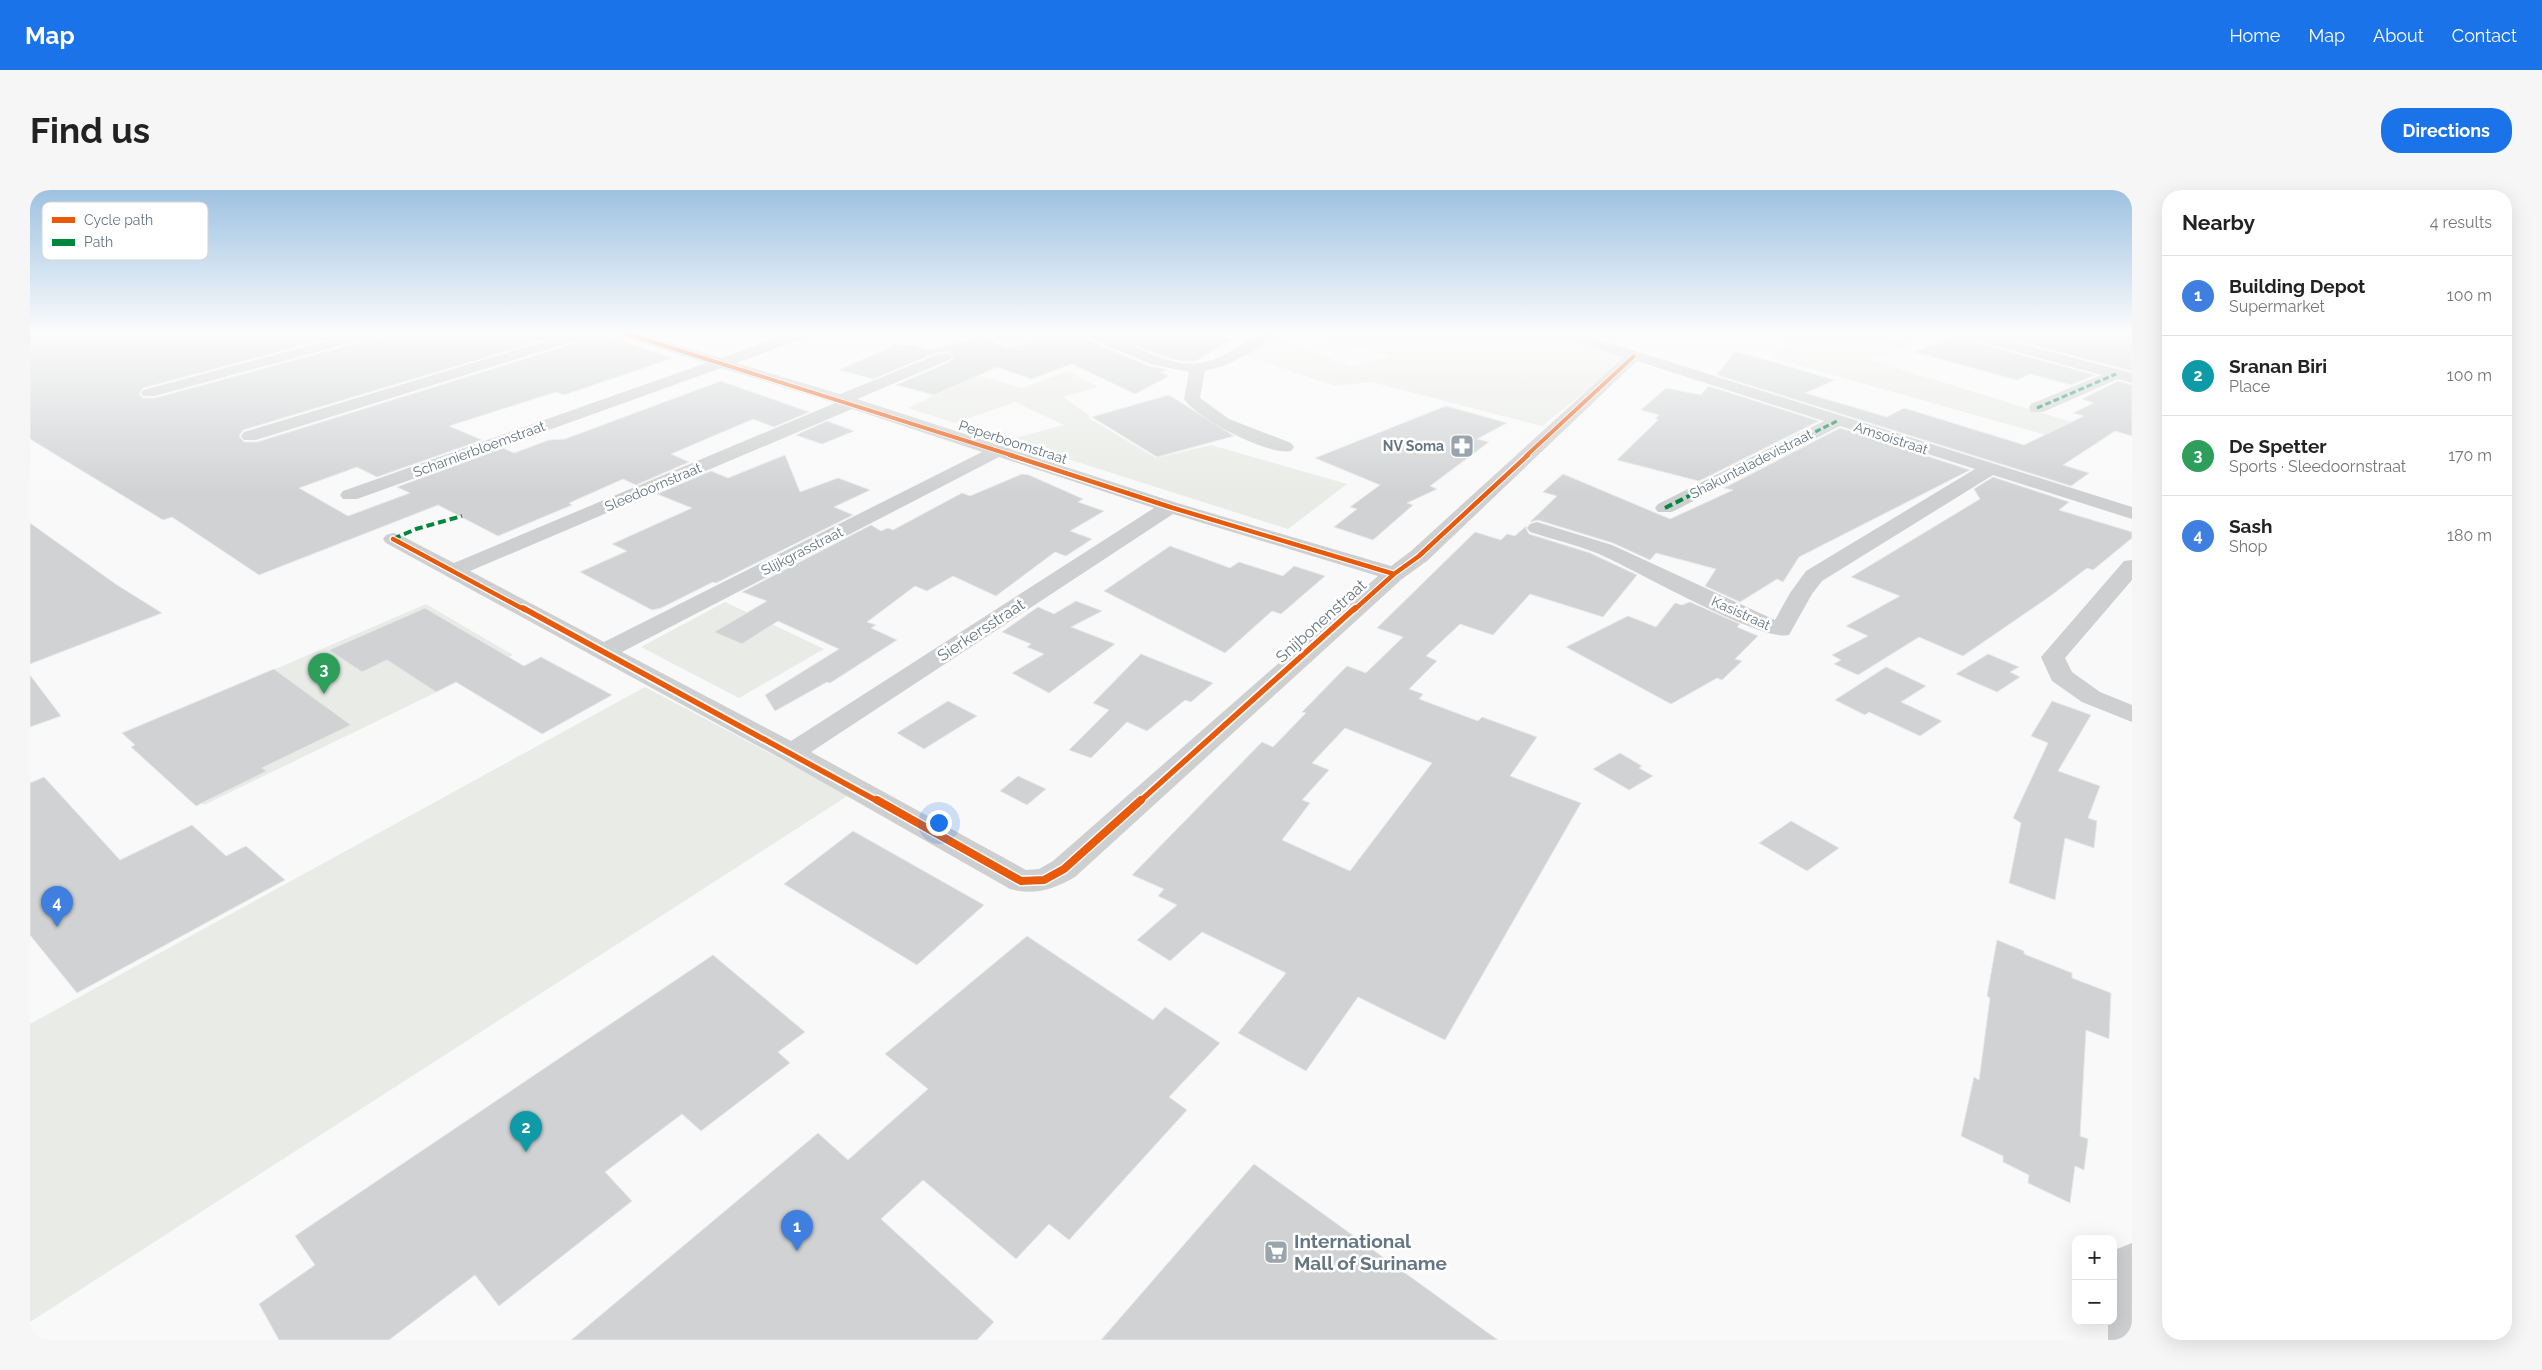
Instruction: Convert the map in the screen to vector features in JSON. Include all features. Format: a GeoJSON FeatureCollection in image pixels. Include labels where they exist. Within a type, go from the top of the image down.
{"type":"FeatureCollection","features":[{"type":"Feature","properties":{"kind":"street"},"geometry":{"type":"LineString","coordinates":[[149,393],[172,387]]}},
{"type":"Feature","properties":{"kind":"street"},"geometry":{"type":"LineString","coordinates":[[250,436],[411,387]]}},
{"type":"Feature","properties":{"kind":"street","name":"Scharnierbloemstraat"},"geometry":{"type":"LineString","coordinates":[[350,495],[654,387]]}},
{"type":"Feature","properties":{"kind":"street","name":"Peperboomstraat"},"geometry":{"type":"LineString","coordinates":[[797,387],[1170,507],[1394,574]]}},
{"type":"Feature","properties":{"kind":"street","name":"Sleedoornstraat"},"geometry":{"type":"LineString","coordinates":[[455,570],[879,387]]}},
{"type":"Feature","properties":{"kind":"street"},"geometry":{"type":"LineString","coordinates":[[1194,387],[1192,399],[1197,405],[1232,426],[1285,447]]}},
{"type":"Feature","properties":{"kind":"street","name":"Snijbonenstraat"},"geometry":{"type":"LineString","coordinates":[[792,753],[1021,881],[1044,880],[1064,869],[1394,574],[1419,556],[1601,387]]}},
{"type":"Feature","properties":{"kind":"street","name":"Amsoistraat"},"geometry":{"type":"LineString","coordinates":[[1730,387],[2132,513]]}},
{"type":"Feature","properties":{"kind":"street"},"geometry":{"type":"LineString","coordinates":[[2037,408],[2087,387]]}},
{"type":"Feature","properties":{"kind":"street","name":"Shakuntaladevistraat"},"geometry":{"type":"LineString","coordinates":[[1665,508],[1837,421]]}},
{"type":"Feature","properties":{"kind":"street","name":"Slijkgrasstraat"},"geometry":{"type":"LineString","coordinates":[[606,651],[998,450]]}},
{"type":"Feature","properties":{"kind":"street","name":"Kasistraat"},"geometry":{"type":"LineString","coordinates":[[1537,528],[1605,549],[1750,619],[1781,630],[1801,593],[1814,576],[1990,469]]}},
{"type":"Feature","properties":{"kind":"street","name":"Sierkersstraat"},"geometry":{"type":"LineString","coordinates":[[792,753],[1170,507]]}},
{"type":"Feature","properties":{"kind":"street"},"geometry":{"type":"LineString","coordinates":[[393,539],[455,570],[792,753]]}},
{"type":"Feature","properties":{"kind":"street"},"geometry":{"type":"LineString","coordinates":[[2132,566],[2053,657],[2061,676],[2091,696],[2132,714]]}},
{"type":"Feature","properties":{"kind":"street"},"geometry":{"type":"LineString","coordinates":[[2130,1340],[2132,1263]]}},
{"type":"Feature","properties":{"kind":"shaded area"},"geometry":{"type":"Polygon","coordinates":[[[953,387],[1098,387],[1063,397],[1089,415],[1089,418],[1156,458],[1211,445],[1347,484],[1288,529],[1008,440],[1064,425],[1015,402],[955,423],[908,408],[953,387]]]}},
{"type":"Feature","properties":{"kind":"shaded area"},"geometry":{"type":"Polygon","coordinates":[[[1389,387],[1591,387],[1542,426],[1389,387]]]}},
{"type":"Feature","properties":{"kind":"shaded area"},"geometry":{"type":"Polygon","coordinates":[[[1874,387],[1957,387],[2081,425],[2057,438],[1874,387]]]}},
{"type":"Feature","properties":{"kind":"shaded area"},"geometry":{"type":"Polygon","coordinates":[[[725,602],[824,649],[739,698],[641,647],[725,602]]]}},
{"type":"Feature","properties":{"kind":"shaded area"},"geometry":{"type":"Polygon","coordinates":[[[426,604],[513,655],[204,805],[125,734],[426,604]]]}},
{"type":"Feature","properties":{"kind":"shaded area"},"geometry":{"type":"Polygon","coordinates":[[[645,687],[849,795],[30,1322],[30,1024],[645,687]]]}},
{"type":"Feature","properties":{"kind":"building"},"geometry":{"type":"Polygon","coordinates":[[[30,387],[148,387],[143,388],[139,394],[143,398],[155,398],[197,387],[388,387],[243,430],[239,436],[244,442],[257,442],[435,387],[589,387],[564,395],[556,392],[449,426],[482,440],[377,477],[357,467],[299,488],[348,516],[410,493],[397,487],[503,448],[514,453],[549,440],[565,439],[706,387],[737,387],[809,412],[774,427],[753,419],[671,454],[689,462],[636,485],[623,479],[569,503],[572,505],[498,536],[438,505],[259,575],[172,517],[163,520],[30,439],[30,387]]]}},
{"type":"Feature","properties":{"kind":"building"},"geometry":{"type":"Polygon","coordinates":[[[902,387],[953,387],[934,395],[902,387]]]}},
{"type":"Feature","properties":{"kind":"building"},"geometry":{"type":"Polygon","coordinates":[[[1120,387],[1149,387],[1135,394],[1120,387]]]}},
{"type":"Feature","properties":{"kind":"building"},"geometry":{"type":"Polygon","coordinates":[[[1707,387],[1710,387],[1819,421],[1699,481],[1617,460],[1658,420],[1655,419],[1659,415],[1641,410],[1666,388],[1701,395],[1707,387]]]}},
{"type":"Feature","properties":{"kind":"building"},"geometry":{"type":"Polygon","coordinates":[[[1754,387],[1820,387],[1805,393],[1887,417],[1904,408],[2024,445],[2084,416],[2073,413],[2094,403],[2082,399],[2107,387],[2132,387],[2132,436],[2115,431],[2063,465],[2089,473],[2071,486],[1754,387]]]}},
{"type":"Feature","properties":{"kind":"building"},"geometry":{"type":"Polygon","coordinates":[[[1169,395],[1234,436],[1157,457],[1092,417],[1169,395]]]}},
{"type":"Feature","properties":{"kind":"building"},"geometry":{"type":"Polygon","coordinates":[[[1446,406],[1507,423],[1477,439],[1489,442],[1430,486],[1437,489],[1407,503],[1413,505],[1373,540],[1334,527],[1357,509],[1350,507],[1380,485],[1315,458],[1446,406]]]}},
{"type":"Feature","properties":{"kind":"building"},"geometry":{"type":"Polygon","coordinates":[[[827,421],[854,431],[822,444],[796,435],[827,421]]]}},
{"type":"Feature","properties":{"kind":"building"},"geometry":{"type":"Polygon","coordinates":[[[1840,428],[1970,470],[1799,557],[1783,582],[1777,579],[1740,602],[1705,586],[1716,569],[1656,553],[1650,560],[1613,543],[1538,520],[1530,522],[1557,496],[1543,492],[1563,474],[1670,519],[1733,490],[1724,488],[1840,428]]]}},
{"type":"Feature","properties":{"kind":"building"},"geometry":{"type":"Polygon","coordinates":[[[785,455],[800,492],[838,478],[870,490],[834,507],[853,515],[661,608],[652,610],[580,572],[627,551],[612,544],[692,508],[657,494],[711,471],[728,478],[785,455]]]}},
{"type":"Feature","properties":{"kind":"building"},"geometry":{"type":"Polygon","coordinates":[[[1022,474],[1029,475],[1083,499],[1078,502],[1104,511],[1070,531],[1092,539],[1066,556],[1055,552],[996,596],[953,576],[927,591],[915,586],[867,622],[876,625],[871,628],[897,640],[830,683],[827,682],[775,711],[765,695],[839,649],[778,621],[742,644],[714,632],[767,601],[742,592],[871,525],[881,531],[888,528],[893,530],[962,493],[970,496],[1022,474]]]}},
{"type":"Feature","properties":{"kind":"building"},"geometry":{"type":"Polygon","coordinates":[[[1993,477],[2069,502],[2059,510],[2132,532],[2132,538],[2093,570],[2087,568],[2049,597],[1963,656],[1919,637],[1858,675],[1834,664],[1841,660],[1832,655],[1868,636],[1846,626],[1900,596],[1851,577],[1980,499],[1974,489],[1993,477]]]}},
{"type":"Feature","properties":{"kind":"building"},"geometry":{"type":"Polygon","coordinates":[[[30,523],[117,585],[162,613],[30,664],[30,523]]]}},
{"type":"Feature","properties":{"kind":"building"},"geometry":{"type":"Polygon","coordinates":[[[1526,526],[1529,534],[1590,553],[1637,575],[1603,617],[1530,594],[1493,635],[1460,624],[1426,656],[1437,661],[1409,689],[1423,694],[1419,699],[1478,721],[1482,717],[1537,737],[1510,776],[1581,803],[1445,1040],[1358,997],[1306,1071],[1238,1033],[1286,973],[1202,932],[1170,961],[1137,940],[1177,905],[1158,896],[1164,889],[1132,875],[1262,742],[1273,747],[1306,713],[1302,712],[1347,666],[1366,673],[1403,637],[1377,628],[1475,532],[1501,540],[1507,534],[1515,536],[1526,526]],[[1345,728],[1312,763],[1329,770],[1302,800],[1310,803],[1282,840],[1350,871],[1432,763],[1345,728]]]}},
{"type":"Feature","properties":{"kind":"building"},"geometry":{"type":"Polygon","coordinates":[[[1170,546],[1230,568],[1239,562],[1283,576],[1294,566],[1325,576],[1281,614],[1272,611],[1225,653],[1104,591],[1170,546]]]}},
{"type":"Feature","properties":{"kind":"building"},"geometry":{"type":"Polygon","coordinates":[[[1076,601],[1102,611],[1071,627],[1115,644],[1049,693],[1012,673],[1044,654],[1027,647],[1031,644],[1002,632],[1038,607],[1054,614],[1076,601]]]}},
{"type":"Feature","properties":{"kind":"building"},"geometry":{"type":"Polygon","coordinates":[[[1690,602],[1740,624],[1737,627],[1758,636],[1735,659],[1742,661],[1722,680],[1717,678],[1671,704],[1566,647],[1628,616],[1656,627],[1675,603],[1682,605],[1690,602]]]}},
{"type":"Feature","properties":{"kind":"building"},"geometry":{"type":"Polygon","coordinates":[[[425,608],[524,666],[541,657],[612,695],[542,734],[456,682],[436,692],[387,660],[362,672],[329,650],[425,608]]]}},
{"type":"Feature","properties":{"kind":"building"},"geometry":{"type":"Polygon","coordinates":[[[1141,654],[1213,683],[1191,702],[1185,700],[1147,731],[1127,722],[1091,758],[1069,750],[1109,710],[1093,703],[1141,654]]]}},
{"type":"Feature","properties":{"kind":"building"},"geometry":{"type":"Polygon","coordinates":[[[1988,654],[2019,667],[2010,672],[2020,677],[1997,692],[1956,674],[1988,654]]]}},
{"type":"Feature","properties":{"kind":"building"},"geometry":{"type":"Polygon","coordinates":[[[1886,667],[1926,686],[1901,702],[1942,721],[1920,736],[1869,712],[1865,715],[1835,700],[1886,667]]]}},
{"type":"Feature","properties":{"kind":"building"},"geometry":{"type":"Polygon","coordinates":[[[274,669],[351,725],[262,768],[267,771],[196,806],[131,747],[135,745],[122,733],[274,669]]]}},
{"type":"Feature","properties":{"kind":"building"},"geometry":{"type":"Polygon","coordinates":[[[30,675],[61,716],[30,727],[30,675]]]}},
{"type":"Feature","properties":{"kind":"building"},"geometry":{"type":"Polygon","coordinates":[[[948,701],[977,716],[924,749],[897,733],[948,701]]]}},
{"type":"Feature","properties":{"kind":"building"},"geometry":{"type":"Polygon","coordinates":[[[2052,701],[2091,715],[2058,771],[2100,786],[2088,818],[2097,821],[2094,848],[2065,838],[2055,900],[2009,883],[2021,823],[2013,818],[2048,743],[2031,736],[2052,701]]]}},
{"type":"Feature","properties":{"kind":"building"},"geometry":{"type":"Polygon","coordinates":[[[1620,753],[1642,766],[1639,768],[1653,776],[1629,790],[1593,769],[1620,753]]]}},
{"type":"Feature","properties":{"kind":"building"},"geometry":{"type":"Polygon","coordinates":[[[1018,776],[1046,789],[1027,805],[1000,791],[1018,776]]]}},
{"type":"Feature","properties":{"kind":"building"},"geometry":{"type":"Polygon","coordinates":[[[44,777],[120,860],[192,825],[226,856],[246,846],[285,880],[77,993],[30,935],[30,783],[44,777]]]}},
{"type":"Feature","properties":{"kind":"building"},"geometry":{"type":"Polygon","coordinates":[[[1791,821],[1839,848],[1807,871],[1759,843],[1791,821]]]}},
{"type":"Feature","properties":{"kind":"building"},"geometry":{"type":"Polygon","coordinates":[[[853,831],[984,905],[917,965],[784,884],[853,831]]]}},
{"type":"Feature","properties":{"kind":"building"},"geometry":{"type":"Polygon","coordinates":[[[1027,936],[1153,1020],[1165,1007],[1220,1043],[1169,1097],[1187,1110],[1069,1240],[1049,1224],[1016,1259],[923,1180],[881,1219],[994,1322],[977,1340],[571,1340],[818,1133],[848,1160],[928,1089],[885,1054],[1027,936]]]}},
{"type":"Feature","properties":{"kind":"building"},"geometry":{"type":"Polygon","coordinates":[[[1997,940],[2024,951],[2024,954],[2072,973],[2072,978],[2111,993],[2109,1039],[2086,1030],[2080,1136],[2088,1139],[2084,1170],[2075,1166],[2070,1203],[2028,1183],[2029,1175],[2003,1162],[2003,1156],[1961,1136],[1974,1077],[1979,1080],[1990,998],[1987,996],[1997,940]]]}},
{"type":"Feature","properties":{"kind":"building"},"geometry":{"type":"Polygon","coordinates":[[[713,955],[805,1032],[778,1052],[790,1063],[701,1131],[682,1114],[605,1172],[632,1201],[499,1306],[475,1275],[389,1340],[279,1340],[259,1304],[315,1265],[295,1236],[713,955]]]}},
{"type":"Feature","properties":{"kind":"building","name":"International Mall of Suriname"},"geometry":{"type":"Polygon","coordinates":[[[1254,1164],[1498,1340],[1101,1340],[1254,1164]]]}},
{"type":"Feature","properties":{"kind":"marked path"},"geometry":{"type":"LineString","coordinates":[[2037,408],[2087,387]]}},
{"type":"Feature","properties":{"kind":"marked path"},"geometry":{"type":"LineString","coordinates":[[1665,508],[1837,421]]}},
{"type":"Feature","properties":{"kind":"marked path"},"geometry":{"type":"LineString","coordinates":[[393,539],[416,529],[462,516]]}},
{"type":"Feature","properties":{"kind":"cycle path"},"geometry":{"type":"LineString","coordinates":[[798,387],[1170,507],[1394,574]]}},
{"type":"Feature","properties":{"kind":"cycle path"},"geometry":{"type":"LineString","coordinates":[[393,539],[792,753],[1021,881],[1044,880],[1064,869],[1394,574],[1419,556],[1601,387]]}},
{"type":"Feature","properties":{"kind":"place","name":"NV Soma"},"geometry":{"type":"Point","coordinates":[1462,446]}},
{"type":"Feature","properties":{"kind":"place","name":"De Spetter"},"geometry":{"type":"Point","coordinates":[324,694]}},
{"type":"Feature","properties":{"kind":"place","name":"Sash"},"geometry":{"type":"Point","coordinates":[57,927]}},
{"type":"Feature","properties":{"kind":"place","name":"Sranan Biri"},"geometry":{"type":"Point","coordinates":[526,1152]}},
{"type":"Feature","properties":{"kind":"place","name":"Building Depot"},"geometry":{"type":"Point","coordinates":[797,1251]}},
{"type":"Feature","properties":{"kind":"place","name":"International Mall of Suriname"},"geometry":{"type":"Point","coordinates":[1276,1252]}}]}
